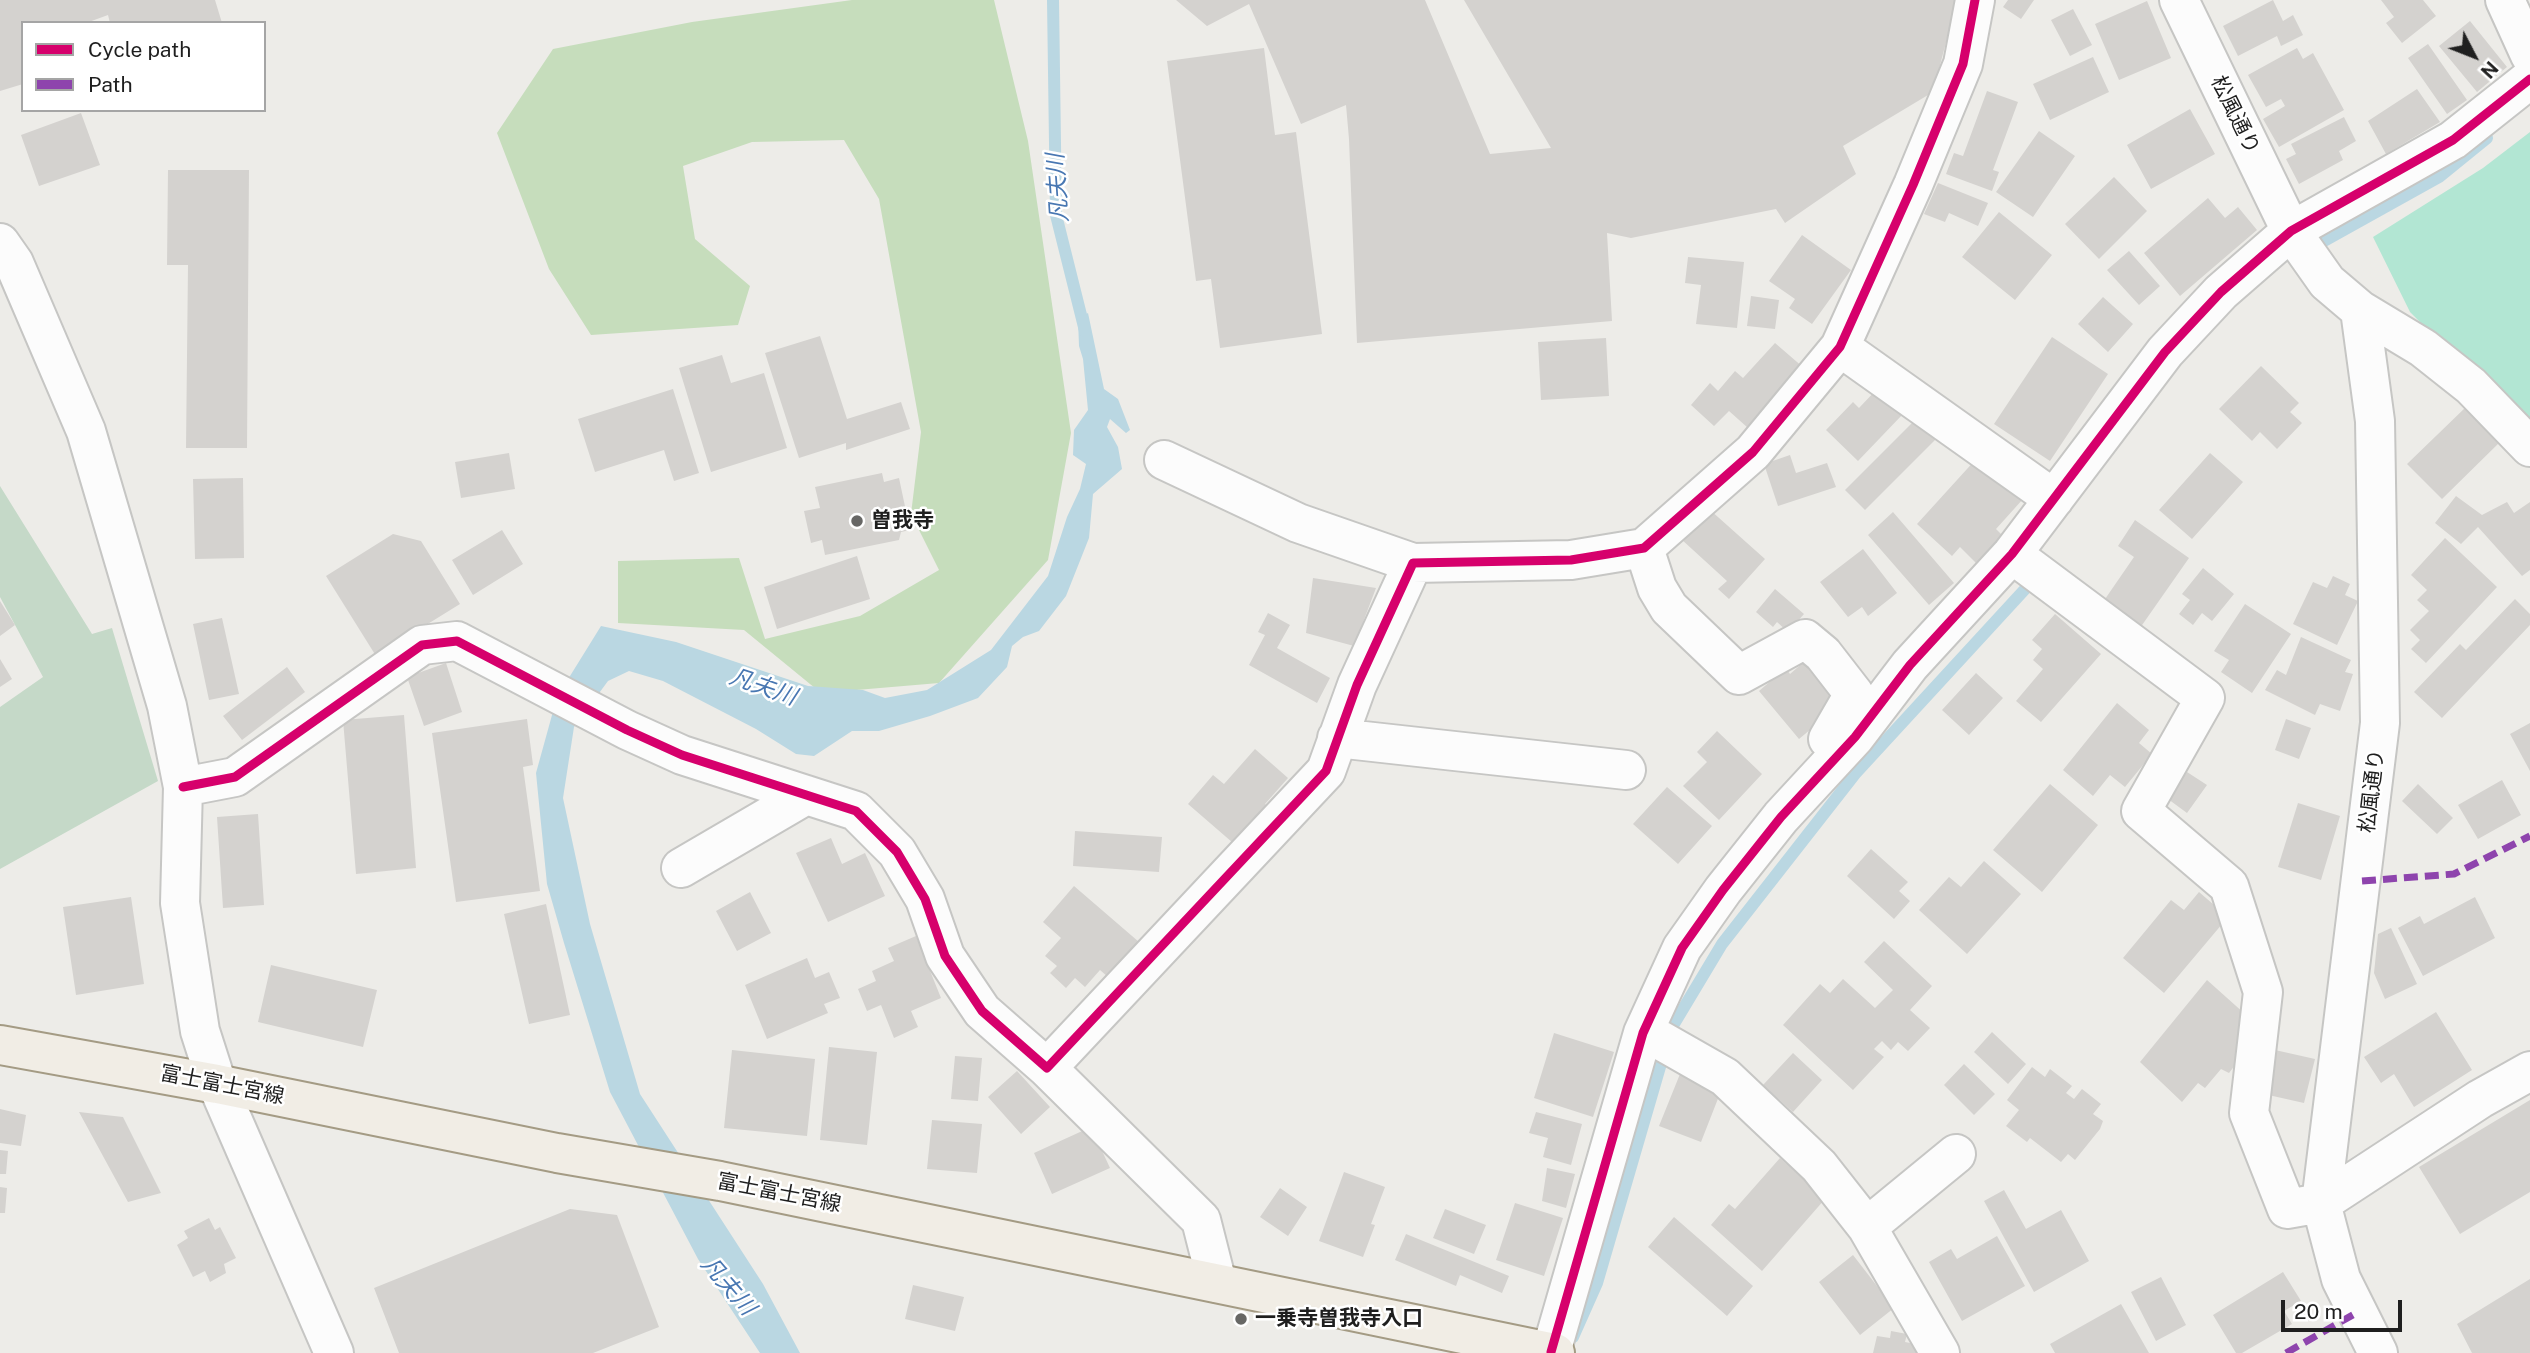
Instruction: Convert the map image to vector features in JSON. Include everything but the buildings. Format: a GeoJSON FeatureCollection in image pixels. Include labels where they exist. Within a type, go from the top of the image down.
{"type":"FeatureCollection","features":[{"type":"Feature","properties":{"kind":"main road","name":"富士富士宮線"},"geometry":{"type":"LineString","coordinates":[[0,1045],[217,1084],[556,1153],[720,1181],[1217,1283],[1491,1346],[1553,1353]]}},
{"type":"Feature","properties":{"kind":"street"},"geometry":{"type":"LineString","coordinates":[[1164,460],[1298,523],[1413,564],[1572,560],[1644,548],[1753,452],[1840,346],[1913,185],[1962,64],[1975,0]]}},
{"type":"Feature","properties":{"kind":"street","name":"松風通り"},"geometry":{"type":"LineString","coordinates":[[2179,0],[2294,235],[2327,282],[2360,310],[2375,421],[2380,723],[2321,1203],[2342,1279],[2378,1353]]}},
{"type":"Feature","properties":{"kind":"street"},"geometry":{"type":"LineString","coordinates":[[2505,0],[2530,55]]}},
{"type":"Feature","properties":{"kind":"street"},"geometry":{"type":"LineString","coordinates":[[1553,1353],[1651,1036],[1682,948],[1723,890],[1781,817],[1855,737],[1910,665],[2012,554],[2165,352],[2221,292],[2294,235],[2453,140],[2530,79]]}},
{"type":"Feature","properties":{"kind":"street"},"geometry":{"type":"LineString","coordinates":[[0,243],[14,263],[86,431],[167,706],[183,787],[180,903],[200,1031],[217,1084],[334,1353]]}},
{"type":"Feature","properties":{"kind":"street"},"geometry":{"type":"LineString","coordinates":[[2360,310],[2423,348],[2471,386],[2530,447]]}},
{"type":"Feature","properties":{"kind":"street"},"geometry":{"type":"LineString","coordinates":[[1840,346],[2054,499]]}},
{"type":"Feature","properties":{"kind":"street"},"geometry":{"type":"LineString","coordinates":[[1644,548],[1657,588],[1669,608],[1739,675],[1805,639],[1823,654],[1854,694],[1812,765],[1819,777]]}},
{"type":"Feature","properties":{"kind":"street"},"geometry":{"type":"LineString","coordinates":[[2012,554],[2205,698],[2140,811],[2229,886],[2263,992],[2249,1113],[2287,1209],[2321,1203],[2480,1099],[2530,1071]]}},
{"type":"Feature","properties":{"kind":"street"},"geometry":{"type":"LineString","coordinates":[[1047,1068],[1326,771],[1357,685],[1413,564]]}},
{"type":"Feature","properties":{"kind":"street"},"geometry":{"type":"LineString","coordinates":[[183,787],[235,777],[422,645],[457,641],[627,730],[682,755],[856,811],[897,852],[925,899],[945,957],[982,1011],[1047,1068],[1201,1220],[1217,1283]]}},
{"type":"Feature","properties":{"kind":"street"},"geometry":{"type":"LineString","coordinates":[[1338,738],[1626,770]]}},
{"type":"Feature","properties":{"kind":"street"},"geometry":{"type":"LineString","coordinates":[[681,868],[806,795]]}},
{"type":"Feature","properties":{"kind":"street"},"geometry":{"type":"LineString","coordinates":[[1651,1036],[1725,1077],[1819,1166],[1867,1227],[1940,1353]]}},
{"type":"Feature","properties":{"kind":"street"},"geometry":{"type":"LineString","coordinates":[[1867,1227],[1956,1154]]}},
{"type":"Feature","properties":{"kind":"green space"},"geometry":{"type":"Polygon","coordinates":[[[852,0],[994,0],[1028,141],[1071,433],[1048,560],[939,683],[821,693],[744,630],[618,623],[618,561],[739,558],[765,639],[860,616],[939,570],[911,514],[921,432],[879,199],[844,140],[752,142],[683,166],[695,239],[750,286],[738,325],[591,335],[549,269],[497,133],[553,49],[692,22],[852,0]]]}},
{"type":"Feature","properties":{"kind":"green space"},"geometry":{"type":"Polygon","coordinates":[[[2530,132],[2530,432],[2410,312],[2373,237],[2483,168],[2530,132]]]}},
{"type":"Feature","properties":{"kind":"green space"},"geometry":{"type":"Polygon","coordinates":[[[0,486],[92,634],[112,628],[158,781],[0,869],[0,707],[43,677],[0,597],[0,486]]]}},
{"type":"Feature","properties":{"kind":"water"},"geometry":{"type":"Polygon","coordinates":[[[1088,313],[1104,389],[1118,399],[1130,430],[1126,433],[1110,419],[1107,427],[1118,447],[1122,469],[1093,494],[1089,538],[1066,596],[1039,631],[1023,637],[1012,646],[1007,667],[978,698],[879,731],[852,731],[814,756],[796,754],[756,729],[663,681],[629,671],[608,681],[574,727],[563,798],[590,924],[640,1094],[763,1284],[800,1353],[760,1353],[698,1259],[610,1092],[547,884],[536,773],[557,697],[601,626],[676,642],[808,686],[863,690],[885,698],[927,690],[991,650],[1048,576],[1067,517],[1080,489],[1086,464],[1073,455],[1074,430],[1088,410],[1078,319],[1088,313]]]}},
{"type":"Feature","properties":{"kind":"waterway","name":"凡夫川"},"geometry":{"type":"LineString","coordinates":[[1053,0],[1056,215],[1085,331]]}},
{"type":"Feature","properties":{"kind":"waterway"},"geometry":{"type":"LineString","coordinates":[[2315,246],[2439,177],[2487,138]]}},
{"type":"Feature","properties":{"kind":"waterway"},"geometry":{"type":"LineString","coordinates":[[1573,1337],[1597,1283],[1671,1029],[1722,944],[1855,774],[2027,587]]}},
{"type":"Feature","properties":{"kind":"marked path"},"geometry":{"type":"LineString","coordinates":[[2362,881],[2454,874],[2530,836]]}},
{"type":"Feature","properties":{"kind":"marked path"},"geometry":{"type":"LineString","coordinates":[[2286,1353],[2358,1312]]}},
{"type":"Feature","properties":{"kind":"cycle path"},"geometry":{"type":"LineString","coordinates":[[183,787],[235,777],[422,645],[457,641],[627,730],[682,755],[856,811],[897,852],[925,899],[945,956],[982,1011],[1047,1068],[1326,771],[1357,685],[1413,563],[1571,560],[1644,548],[1753,452],[1840,347],[1913,185],[1963,64],[1975,0]]}},
{"type":"Feature","properties":{"kind":"cycle path"},"geometry":{"type":"LineString","coordinates":[[1551,1352],[1643,1033],[1682,948],[1723,890],[1781,817],[1855,737],[1910,665],[2012,554],[2165,352],[2221,292],[2291,231],[2453,140],[2530,79]]}},
{"type":"Feature","properties":{"kind":"place","name":"曽我寺"},"geometry":{"type":"Point","coordinates":[857,521]}},
{"type":"Feature","properties":{"kind":"place","name":"一乗寺曽我寺入口"},"geometry":{"type":"Point","coordinates":[1241,1319]}}]}
